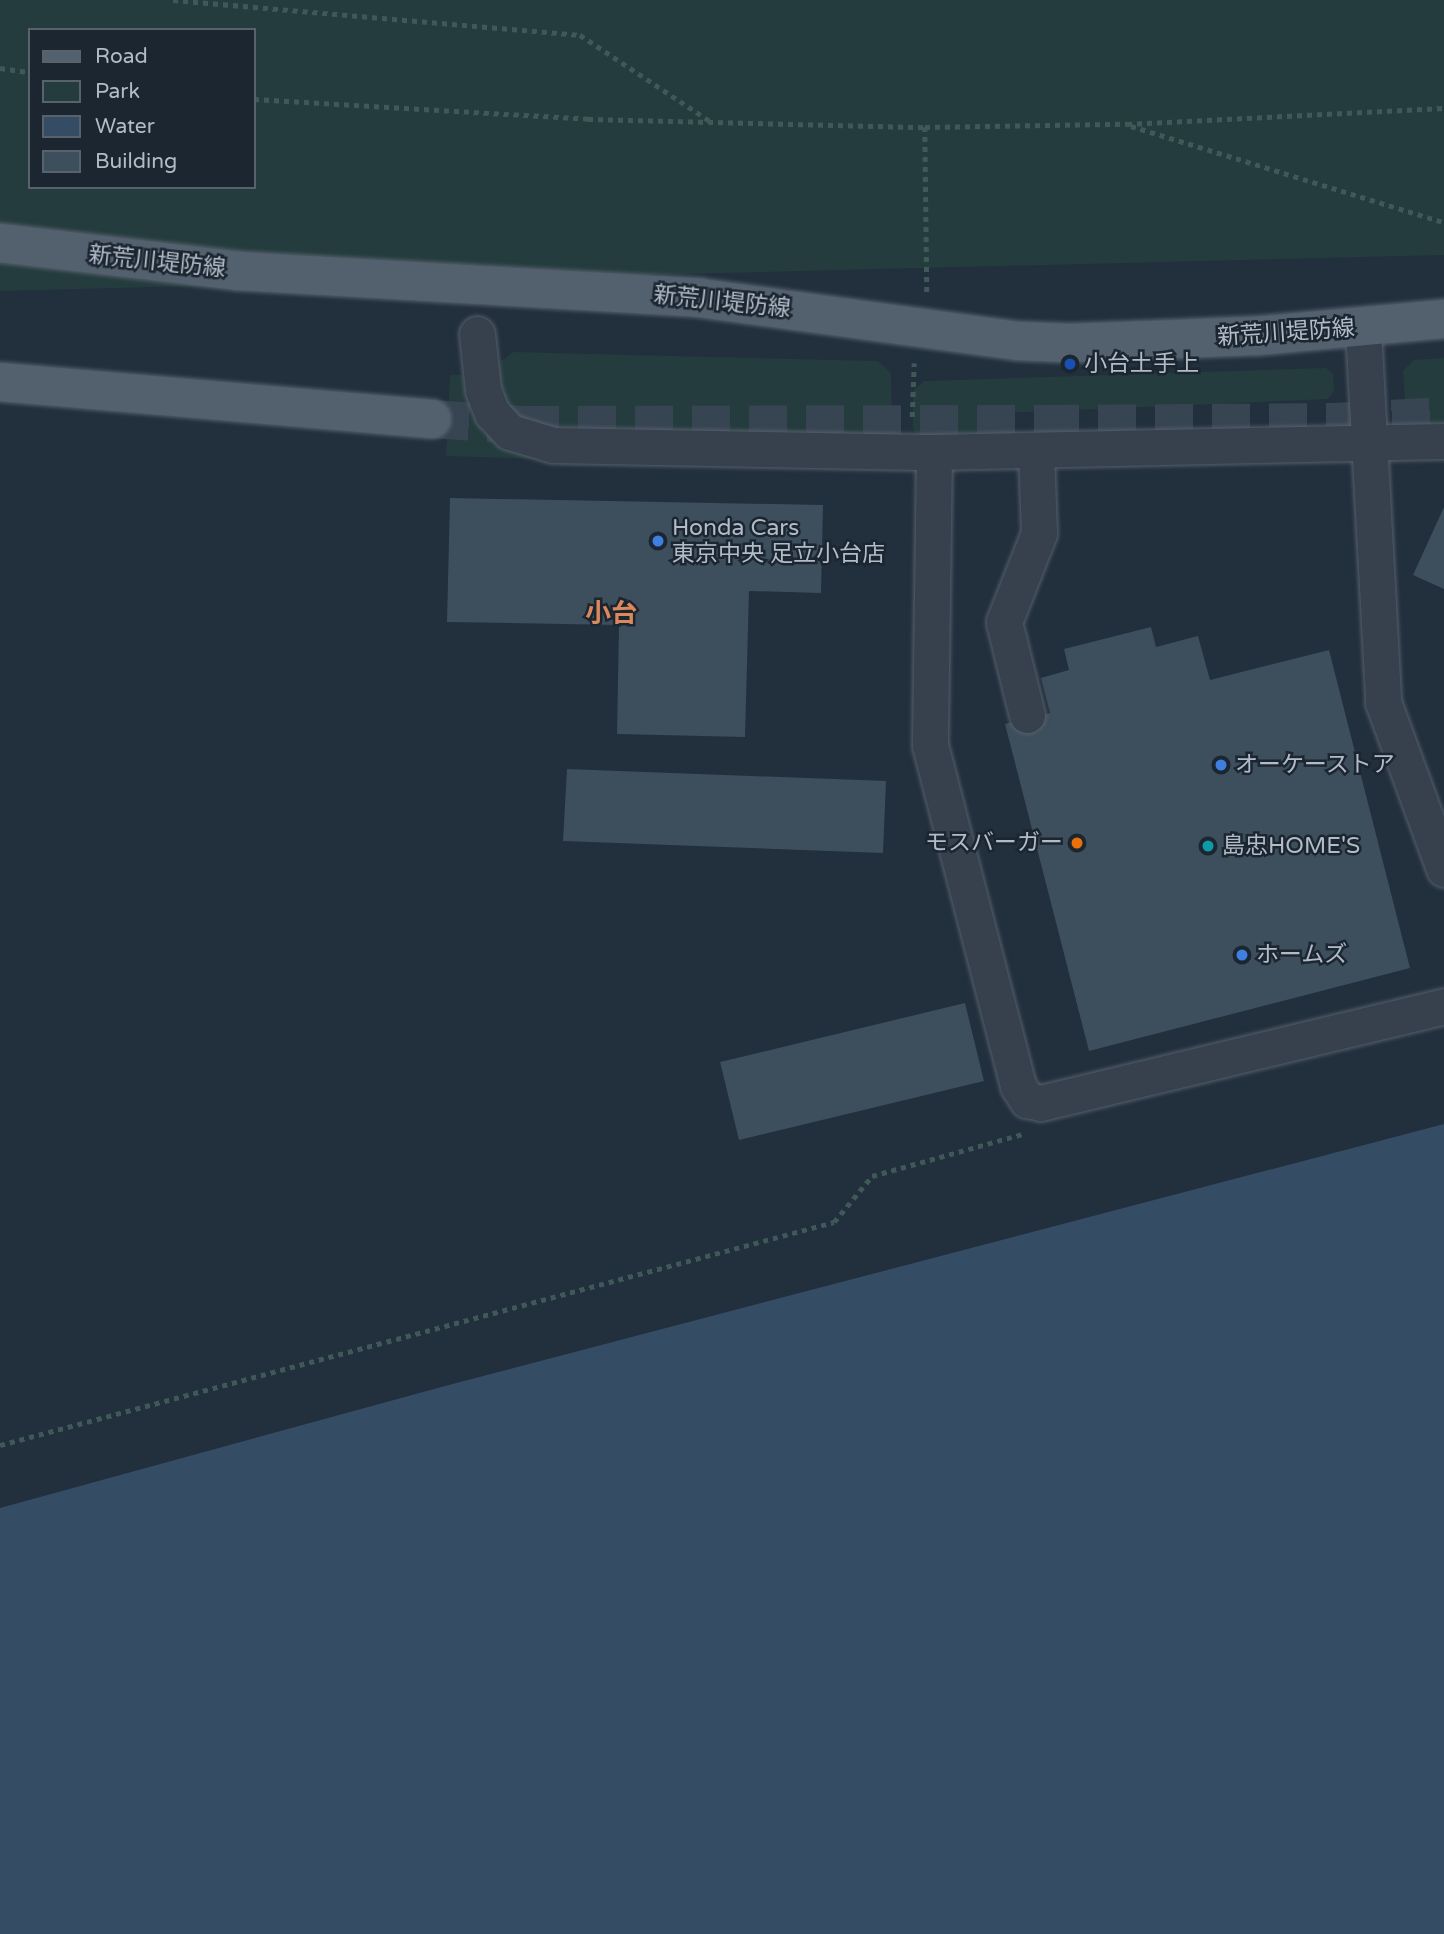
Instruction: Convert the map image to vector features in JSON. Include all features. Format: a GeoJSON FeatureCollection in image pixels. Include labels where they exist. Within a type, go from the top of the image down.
{"type":"FeatureCollection","features":[{"type":"Feature","properties":{"kind":"main road","name":"新荒川堤防線"},"geometry":{"type":"LineString","coordinates":[[0,243],[262,273],[700,298],[921,318],[1070,343],[1363,328],[1444,319]]}},
{"type":"Feature","properties":{"kind":"main road"},"geometry":{"type":"LineString","coordinates":[[0,382],[431,419]]}},
{"type":"Feature","properties":{"kind":"street"},"geometry":{"type":"LineString","coordinates":[[1363,328],[1383,702],[1444,869]]}},
{"type":"Feature","properties":{"kind":"street"},"geometry":{"type":"LineString","coordinates":[[477,334],[483,390],[492,413],[510,432],[531,441],[553,445],[922,452],[1370,445],[1444,440]]}},
{"type":"Feature","properties":{"kind":"street"},"geometry":{"type":"LineString","coordinates":[[1027,715],[1004,622],[1039,533],[1036,450]]}},
{"type":"Feature","properties":{"kind":"street"},"geometry":{"type":"LineString","coordinates":[[922,452],[930,745],[1018,1086],[1027,1100],[1041,1103],[1444,1006]]}},
{"type":"Feature","properties":{"kind":"path"},"geometry":{"type":"LineString","coordinates":[[173,0],[580,36],[714,123]]}},
{"type":"Feature","properties":{"kind":"path"},"geometry":{"type":"LineString","coordinates":[[0,68],[28,72]]}},
{"type":"Feature","properties":{"kind":"path"},"geometry":{"type":"LineString","coordinates":[[256,99],[470,114],[925,127],[1127,124],[1444,108]]}},
{"type":"Feature","properties":{"kind":"path"},"geometry":{"type":"LineString","coordinates":[[1127,124],[1444,222]]}},
{"type":"Feature","properties":{"kind":"path"},"geometry":{"type":"LineString","coordinates":[[922,452],[921,318],[925,127]]}},
{"type":"Feature","properties":{"kind":"path"},"geometry":{"type":"LineString","coordinates":[[0,1445],[834,1222],[872,1176],[1033,1131]]}},
{"type":"Feature","properties":{"kind":"green space"},"geometry":{"type":"Polygon","coordinates":[[[0,0],[1444,0],[1444,255],[0,291],[0,0]]]}},
{"type":"Feature","properties":{"kind":"green space"},"geometry":{"type":"Polygon","coordinates":[[[513,352],[878,361],[891,373],[892,425],[882,435],[544,427],[519,415],[506,401],[499,382],[500,362],[513,352]]]}},
{"type":"Feature","properties":{"kind":"green space"},"geometry":{"type":"Polygon","coordinates":[[[1444,358],[1444,423],[1413,425],[1406,417],[1403,371],[1414,360],[1444,358]]]}},
{"type":"Feature","properties":{"kind":"green space"},"geometry":{"type":"Polygon","coordinates":[[[1326,368],[1333,374],[1334,391],[1328,399],[1003,413],[1003,435],[919,436],[913,429],[913,391],[924,381],[1326,368]]]}},
{"type":"Feature","properties":{"kind":"green space"},"geometry":{"type":"Polygon","coordinates":[[[450,375],[463,375],[470,408],[482,430],[499,445],[537,459],[446,456],[450,375]]]}},
{"type":"Feature","properties":{"kind":"water"},"geometry":{"type":"Polygon","coordinates":[[[1444,1124],[1444,1934],[0,1934],[0,1508],[445,1386],[1444,1124]]]}},
{"type":"Feature","properties":{"kind":"building"},"geometry":{"type":"Polygon","coordinates":[[[450,498],[823,505],[821,593],[749,591],[745,737],[617,734],[619,625],[447,622],[450,498]]]}},
{"type":"Feature","properties":{"kind":"building"},"geometry":{"type":"Polygon","coordinates":[[[1444,507],[1444,589],[1413,575],[1444,507]]]}},
{"type":"Feature","properties":{"kind":"building","name":"島忠HOME'S"},"geometry":{"type":"Polygon","coordinates":[[[1151,627],[1156,647],[1198,636],[1210,680],[1329,650],[1410,968],[1089,1051],[1005,724],[1050,713],[1041,678],[1069,670],[1064,649],[1151,627]]]}},
{"type":"Feature","properties":{"kind":"building"},"geometry":{"type":"Polygon","coordinates":[[[567,769],[886,781],[883,853],[563,841],[567,769]]]}},
{"type":"Feature","properties":{"kind":"building"},"geometry":{"type":"Polygon","coordinates":[[[965,1003],[984,1081],[739,1140],[720,1062],[965,1003]]]}},
{"type":"Feature","properties":{"kind":"tunnel"},"geometry":{"type":"LineString","coordinates":[[431,419],[521,425],[1041,424],[1335,422],[1444,416]]}},
{"type":"Feature","properties":{"kind":"place","name":"小台土手上"},"geometry":{"type":"Point","coordinates":[1070,364]}},
{"type":"Feature","properties":{"kind":"place","name":"Honda Cars 東京中央 足立小台店"},"geometry":{"type":"Point","coordinates":[658,541]}},
{"type":"Feature","properties":{"kind":"place","name":"オーケーストア"},"geometry":{"type":"Point","coordinates":[1221,765]}},
{"type":"Feature","properties":{"kind":"place","name":"モスバーガー"},"geometry":{"type":"Point","coordinates":[1077,843]}},
{"type":"Feature","properties":{"kind":"place","name":"島忠HOME'S"},"geometry":{"type":"Point","coordinates":[1208,846]}},
{"type":"Feature","properties":{"kind":"place","name":"ホームズ"},"geometry":{"type":"Point","coordinates":[1242,955]}},
{"type":"Feature","properties":{"kind":"district","name":"小台"},"geometry":{"type":"Point","coordinates":[611,614]}}]}
